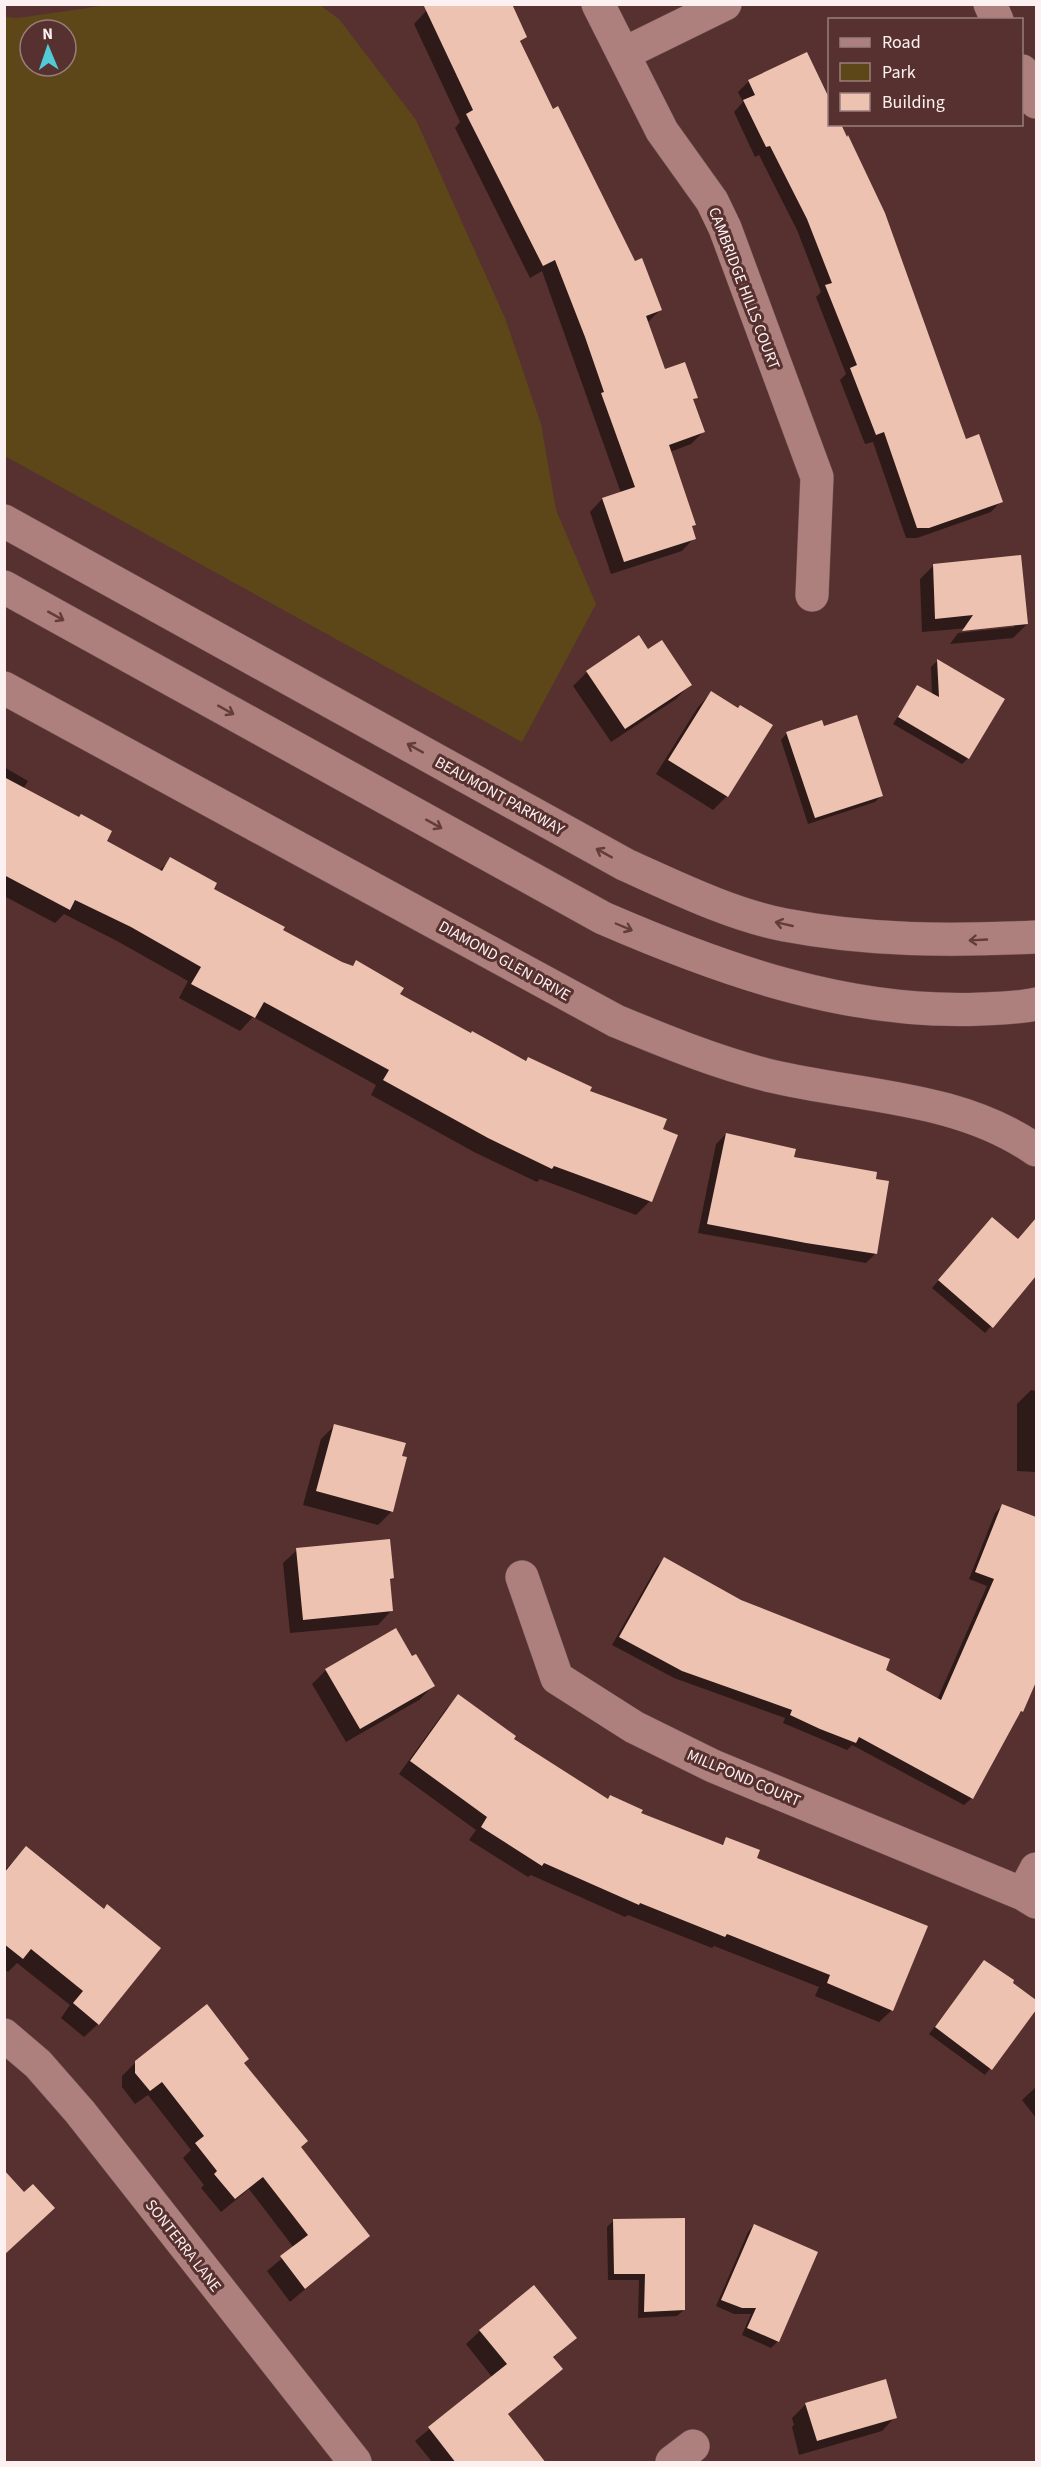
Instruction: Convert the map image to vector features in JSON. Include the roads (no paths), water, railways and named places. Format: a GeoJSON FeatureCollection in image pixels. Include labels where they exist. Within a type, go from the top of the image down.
{"type":"FeatureCollection","features":[{"type":"Feature","properties":{"kind":"street","name":"CAMBRIDGE HILLS COURT"},"geometry":{"type":"LineString","coordinates":[[598,4],[662,131],[712,201],[725,228],[817,477],[812,595]]}},
{"type":"Feature","properties":{"kind":"street"},"geometry":{"type":"LineString","coordinates":[[623,54],[725,4]]}},
{"type":"Feature","properties":{"kind":"street"},"geometry":{"type":"LineString","coordinates":[[990,4],[996,18]]}},
{"type":"Feature","properties":{"kind":"street"},"geometry":{"type":"LineString","coordinates":[[1023,73],[1036,102]]}},
{"type":"Feature","properties":{"kind":"street","name":"BEAUMONT PARKWAY"},"geometry":{"type":"LineString","coordinates":[[4,521],[626,865],[694,896],[783,925],[876,938],[950,941],[1036,937]]}},
{"type":"Feature","properties":{"kind":"street"},"geometry":{"type":"LineString","coordinates":[[4,587],[603,918],[670,947],[774,984],[864,1002],[948,1010],[1036,1004]]}},
{"type":"Feature","properties":{"kind":"street","name":"DIAMOND GLEN DRIVE"},"geometry":{"type":"LineString","coordinates":[[4,688],[616,1021],[693,1053],[771,1076],[925,1104],[976,1119],[1036,1150]]}},
{"type":"Feature","properties":{"kind":"street","name":"MILLPOND COURT"},"geometry":{"type":"LineString","coordinates":[[522,1577],[557,1678],[634,1727],[713,1766],[1032,1888]]}},
{"type":"Feature","properties":{"kind":"street","name":"SONTERRA LANE"},"geometry":{"type":"LineString","coordinates":[[4,2035],[38,2064],[80,2112],[355,2463]]}}]}
